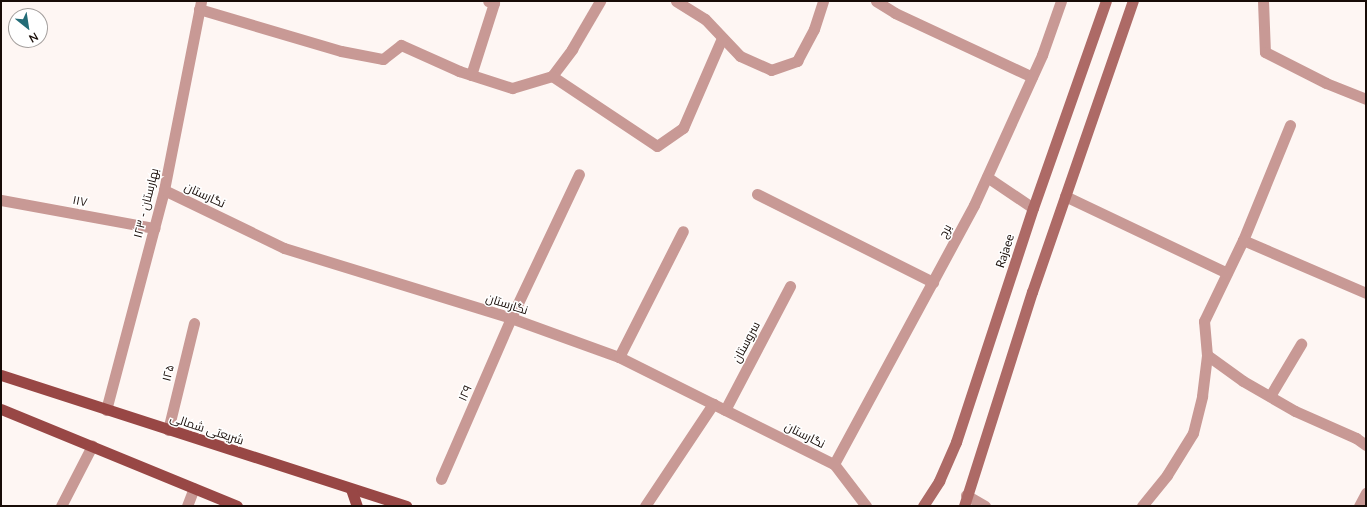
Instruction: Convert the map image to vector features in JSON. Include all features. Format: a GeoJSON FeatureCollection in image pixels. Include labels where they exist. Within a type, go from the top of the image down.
{"type":"FeatureCollection","features":[{"type":"Feature","properties":{"kind":"main road","name":"Rajaee"},"geometry":{"type":"LineString","coordinates":[[923,506],[939,481],[956,442],[1033,208],[1106,1]]}},
{"type":"Feature","properties":{"kind":"main road"},"geometry":{"type":"LineString","coordinates":[[965,501],[1065,196],[1133,1]]}},
{"type":"Feature","properties":{"kind":"main road","name":"شریعتی شمالی"},"geometry":{"type":"LineString","coordinates":[[1,376],[406,506]]}},
{"type":"Feature","properties":{"kind":"main road"},"geometry":{"type":"LineString","coordinates":[[1,409],[237,506]]}},
{"type":"Feature","properties":{"kind":"main road"},"geometry":{"type":"LineString","coordinates":[[351,488],[357,506]]}},
{"type":"Feature","properties":{"kind":"street"},"geometry":{"type":"LineString","coordinates":[[471,75],[494,3],[488,1]]}},
{"type":"Feature","properties":{"kind":"street"},"geometry":{"type":"LineString","coordinates":[[200,5],[341,51],[376,58],[383,59],[401,45],[471,75],[512,88],[552,76],[572,49],[600,1]]}},
{"type":"Feature","properties":{"kind":"street"},"geometry":{"type":"LineString","coordinates":[[676,1],[705,19],[740,56],[771,70],[797,62],[814,29],[823,1]]}},
{"type":"Feature","properties":{"kind":"street"},"geometry":{"type":"LineString","coordinates":[[876,1],[895,13],[1032,77]]}},
{"type":"Feature","properties":{"kind":"street","name":"برج"},"geometry":{"type":"LineString","coordinates":[[834,464],[974,205],[1042,55],[1061,1]]}},
{"type":"Feature","properties":{"kind":"street"},"geometry":{"type":"LineString","coordinates":[[1263,1],[1265,52],[1326,83],[1366,98]]}},
{"type":"Feature","properties":{"kind":"street","name":"بهارستان - ۱۲۳"},"geometry":{"type":"LineString","coordinates":[[106,410],[164,190],[200,5]]}},
{"type":"Feature","properties":{"kind":"street"},"geometry":{"type":"LineString","coordinates":[[552,76],[657,146],[683,128],[722,38]]}},
{"type":"Feature","properties":{"kind":"street"},"geometry":{"type":"LineString","coordinates":[[1142,506],[1167,475],[1193,433],[1202,396],[1207,355],[1204,321],[1243,240],[1290,125]]}},
{"type":"Feature","properties":{"kind":"street","name":"۱۲۹"},"geometry":{"type":"LineString","coordinates":[[442,479],[511,318],[580,174]]}},
{"type":"Feature","properties":{"kind":"street"},"geometry":{"type":"LineString","coordinates":[[987,177],[1033,208]]}},
{"type":"Feature","properties":{"kind":"street","name":"نگارستان"},"geometry":{"type":"LineString","coordinates":[[164,190],[284,248],[511,318],[619,357],[834,464]]}},
{"type":"Feature","properties":{"kind":"street"},"geometry":{"type":"LineString","coordinates":[[757,194],[933,282]]}},
{"type":"Feature","properties":{"kind":"street"},"geometry":{"type":"LineString","coordinates":[[1065,196],[1227,273]]}},
{"type":"Feature","properties":{"kind":"street","name":"۱۱۷"},"geometry":{"type":"LineString","coordinates":[[1,200],[154,228]]}},
{"type":"Feature","properties":{"kind":"street"},"geometry":{"type":"LineString","coordinates":[[619,357],[683,231]]}},
{"type":"Feature","properties":{"kind":"street"},"geometry":{"type":"LineString","coordinates":[[1243,240],[1366,293]]}},
{"type":"Feature","properties":{"kind":"street","name":"سروستان"},"geometry":{"type":"LineString","coordinates":[[724,410],[790,286]]}},
{"type":"Feature","properties":{"kind":"street","name":"۱۲۵"},"geometry":{"type":"LineString","coordinates":[[168,430],[194,323]]}},
{"type":"Feature","properties":{"kind":"street"},"geometry":{"type":"LineString","coordinates":[[1270,396],[1301,344]]}},
{"type":"Feature","properties":{"kind":"street"},"geometry":{"type":"LineString","coordinates":[[1207,355],[1243,381],[1295,411],[1356,438],[1366,444]]}},
{"type":"Feature","properties":{"kind":"street"},"geometry":{"type":"LineString","coordinates":[[645,506],[713,404]]}},
{"type":"Feature","properties":{"kind":"street"},"geometry":{"type":"LineString","coordinates":[[61,506],[92,446]]}},
{"type":"Feature","properties":{"kind":"street"},"geometry":{"type":"LineString","coordinates":[[834,464],[866,506]]}},
{"type":"Feature","properties":{"kind":"street"},"geometry":{"type":"LineString","coordinates":[[186,506],[194,488]]}},
{"type":"Feature","properties":{"kind":"street"},"geometry":{"type":"LineString","coordinates":[[1359,506],[1366,493]]}},
{"type":"Feature","properties":{"kind":"street"},"geometry":{"type":"LineString","coordinates":[[965,501],[985,506]]}}]}
